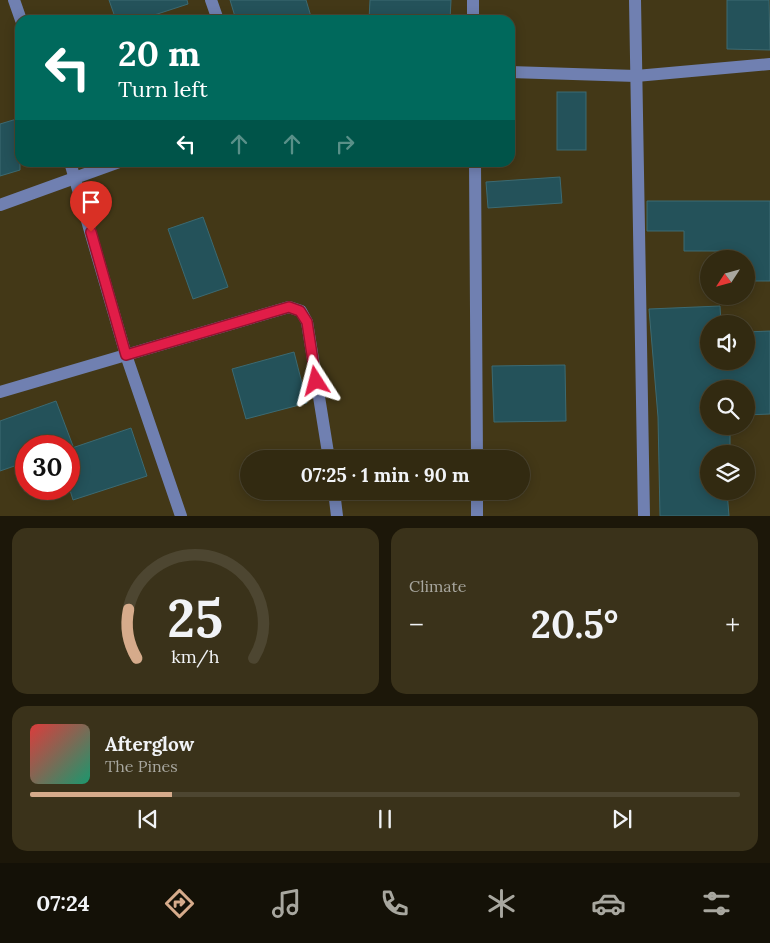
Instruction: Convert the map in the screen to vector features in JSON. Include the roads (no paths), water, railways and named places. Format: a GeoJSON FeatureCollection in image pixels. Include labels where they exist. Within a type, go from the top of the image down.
{"type":"FeatureCollection","features":[{"type":"Feature","properties":{"kind":"street"},"geometry":{"type":"LineString","coordinates":[[14,0],[19,15]]}},
{"type":"Feature","properties":{"kind":"street"},"geometry":{"type":"LineString","coordinates":[[211,0],[216,15]]}},
{"type":"Feature","properties":{"kind":"street"},"geometry":{"type":"LineString","coordinates":[[473,0],[474,15]]}},
{"type":"Feature","properties":{"kind":"street"},"geometry":{"type":"LineString","coordinates":[[635,0],[644,516]]}},
{"type":"Feature","properties":{"kind":"street"},"geometry":{"type":"LineString","coordinates":[[515,72],[636,76],[770,64]]}},
{"type":"Feature","properties":{"kind":"street"},"geometry":{"type":"LineString","coordinates":[[72,167],[126,355],[181,516]]}},
{"type":"Feature","properties":{"kind":"street"},"geometry":{"type":"LineString","coordinates":[[0,205],[106,167]]}},
{"type":"Feature","properties":{"kind":"street"},"geometry":{"type":"LineString","coordinates":[[475,167],[477,450]]}},
{"type":"Feature","properties":{"kind":"street"},"geometry":{"type":"LineString","coordinates":[[0,392],[289,307],[300,311],[307,322],[327,450]]}},
{"type":"Feature","properties":{"kind":"street"},"geometry":{"type":"LineString","coordinates":[[335,500],[337,516]]}},
{"type":"Feature","properties":{"kind":"street"},"geometry":{"type":"LineString","coordinates":[[477,500],[477,516]]}}]}
